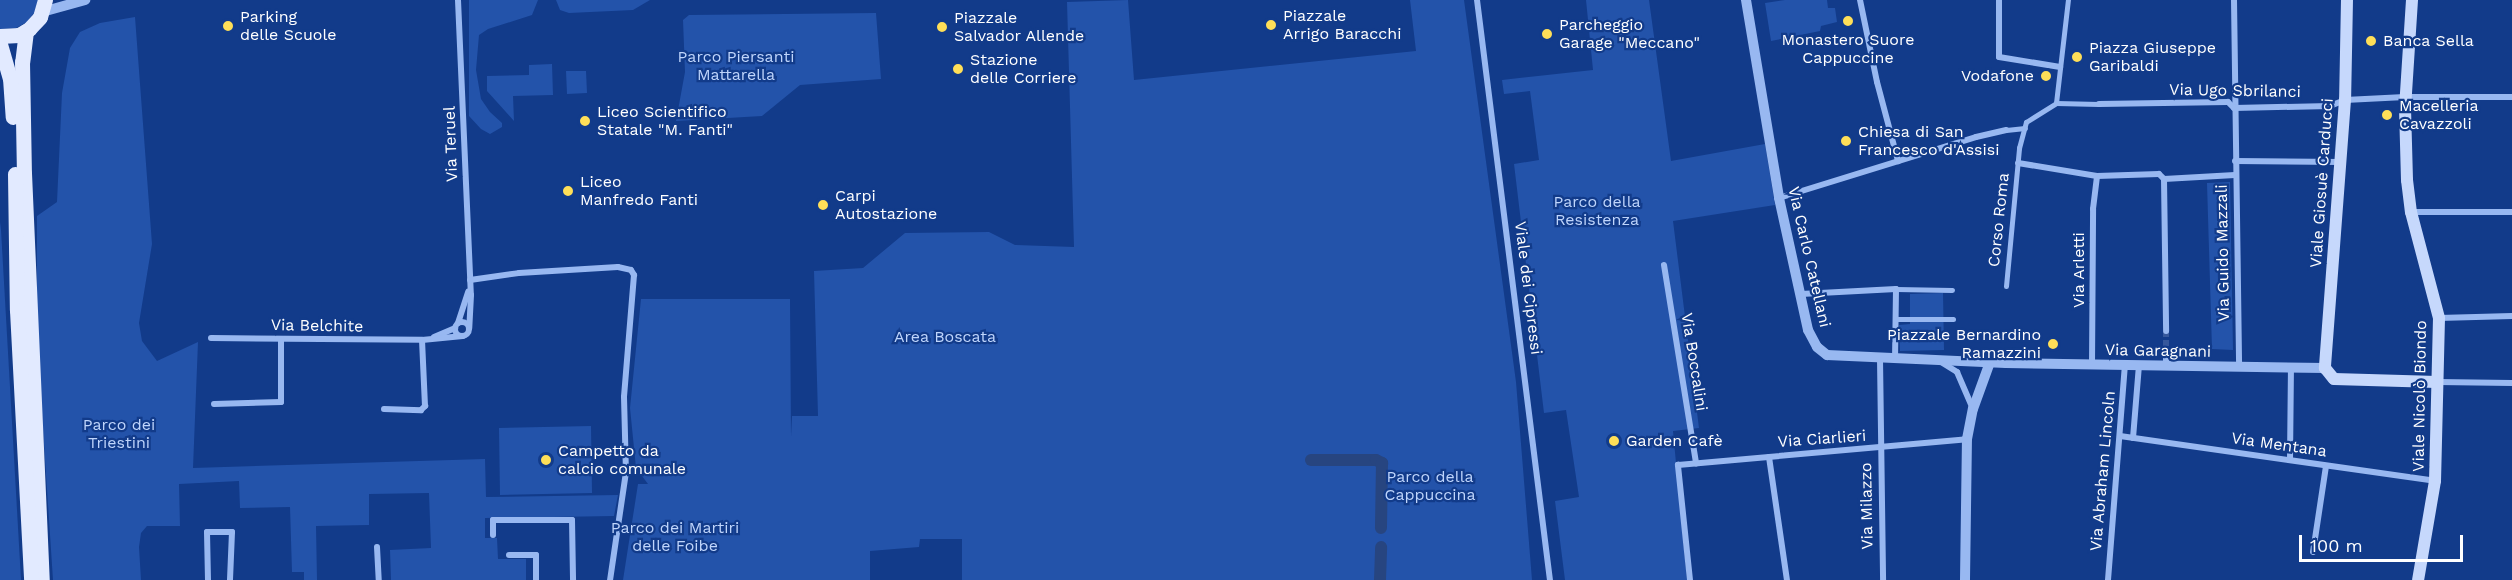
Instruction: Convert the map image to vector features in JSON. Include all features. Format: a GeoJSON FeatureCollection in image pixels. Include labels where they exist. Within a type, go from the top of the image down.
{"type":"FeatureCollection","features":[{"type":"Feature","properties":{"kind":"main road","name":"Viale Giosuè Carducci"},"geometry":{"type":"LineString","coordinates":[[2325,368],[2345,100],[2347,0]]}},
{"type":"Feature","properties":{"kind":"main road","name":"Viale Nicolò Biondo"},"geometry":{"type":"LineString","coordinates":[[2412,0],[2404,149],[2411,212],[2439,318],[2435,481],[2418,580]]}},
{"type":"Feature","properties":{"kind":"main road"},"geometry":{"type":"LineString","coordinates":[[42,580],[21,62],[26,31],[44,6]]}},
{"type":"Feature","properties":{"kind":"main road"},"geometry":{"type":"LineString","coordinates":[[0,36],[7,37],[26,31]]}},
{"type":"Feature","properties":{"kind":"main road"},"geometry":{"type":"LineString","coordinates":[[0,44],[7,63],[13,103],[17,310],[31,580]]}},
{"type":"Feature","properties":{"kind":"main road"},"geometry":{"type":"LineString","coordinates":[[2325,368],[2334,379],[2437,382]]}},
{"type":"Feature","properties":{"kind":"street"},"geometry":{"type":"LineString","coordinates":[[44,6],[85,0]]}},
{"type":"Feature","properties":{"kind":"street","name":"Via Teruel"},"geometry":{"type":"LineString","coordinates":[[458,0],[470,283],[469,328]]}},
{"type":"Feature","properties":{"kind":"street","name":"Viale dei Cipressi"},"geometry":{"type":"LineString","coordinates":[[1477,0],[1550,580]]}},
{"type":"Feature","properties":{"kind":"street","name":"Via Carlo Catellani"},"geometry":{"type":"LineString","coordinates":[[1746,0],[1779,198],[1808,330],[1817,347],[1827,355],[1990,362]]}},
{"type":"Feature","properties":{"kind":"street"},"geometry":{"type":"LineString","coordinates":[[1860,0],[1877,82],[1898,161]]}},
{"type":"Feature","properties":{"kind":"street"},"geometry":{"type":"LineString","coordinates":[[1999,0],[1999,57],[2060,67]]}},
{"type":"Feature","properties":{"kind":"street"},"geometry":{"type":"LineString","coordinates":[[2056,103],[2068,0]]}},
{"type":"Feature","properties":{"kind":"street","name":"Via Guido Mazzali"},"geometry":{"type":"LineString","coordinates":[[2234,0],[2239,368]]}},
{"type":"Feature","properties":{"kind":"street","name":"Via Ugo Sbrilanci"},"geometry":{"type":"LineString","coordinates":[[2099,104],[2228,102],[2234,108],[2330,106],[2345,100],[2405,97],[2512,97]]}},
{"type":"Feature","properties":{"kind":"street"},"geometry":{"type":"LineString","coordinates":[[1779,198],[2026,125],[2040,112],[2056,103],[2099,104]]}},
{"type":"Feature","properties":{"kind":"street","name":"Corso Roma"},"geometry":{"type":"LineString","coordinates":[[2006,286],[2018,163],[2026,125]]}},
{"type":"Feature","properties":{"kind":"street"},"geometry":{"type":"LineString","coordinates":[[2235,161],[2340,162]]}},
{"type":"Feature","properties":{"kind":"street"},"geometry":{"type":"LineString","coordinates":[[2018,163],[2097,176],[2159,174],[2164,179],[2166,331]]}},
{"type":"Feature","properties":{"kind":"street"},"geometry":{"type":"LineString","coordinates":[[2164,179],[2235,175]]}},
{"type":"Feature","properties":{"kind":"street","name":"Via Arletti"},"geometry":{"type":"LineString","coordinates":[[2092,365],[2093,209],[2097,176]]}},
{"type":"Feature","properties":{"kind":"street"},"geometry":{"type":"LineString","coordinates":[[2411,212],[2512,212]]}},
{"type":"Feature","properties":{"kind":"street","name":"Via Boccalini"},"geometry":{"type":"LineString","coordinates":[[1664,265],[1696,463]]}},
{"type":"Feature","properties":{"kind":"street"},"geometry":{"type":"LineString","coordinates":[[463,336],[457,334],[457,326],[470,283],[519,273],[618,267],[631,270],[634,275],[624,397],[626,472],[610,580]]}},
{"type":"Feature","properties":{"kind":"street"},"geometry":{"type":"LineString","coordinates":[[1801,294],[1896,289],[1952,290]]}},
{"type":"Feature","properties":{"kind":"street"},"geometry":{"type":"LineString","coordinates":[[1895,359],[1896,289]]}},
{"type":"Feature","properties":{"kind":"street"},"geometry":{"type":"LineString","coordinates":[[2439,318],[2512,316]]}},
{"type":"Feature","properties":{"kind":"street"},"geometry":{"type":"LineString","coordinates":[[1895,319],[1953,319]]}},
{"type":"Feature","properties":{"kind":"street"},"geometry":{"type":"LineString","coordinates":[[464,323],[469,328],[467,334],[463,336],[422,340],[464,323]]}},
{"type":"Feature","properties":{"kind":"street","name":"Via Belchite"},"geometry":{"type":"LineString","coordinates":[[211,338],[422,340]]}},
{"type":"Feature","properties":{"kind":"street"},"geometry":{"type":"LineString","coordinates":[[214,404],[281,402],[281,339]]}},
{"type":"Feature","properties":{"kind":"street"},"geometry":{"type":"LineString","coordinates":[[384,409],[421,410],[425,406],[422,340]]}},
{"type":"Feature","properties":{"kind":"street"},"geometry":{"type":"LineString","coordinates":[[2166,351],[2166,365]]}},
{"type":"Feature","properties":{"kind":"street","name":"Via Milazzo"},"geometry":{"type":"LineString","coordinates":[[1880,359],[1882,580]]}},
{"type":"Feature","properties":{"kind":"street"},"geometry":{"type":"LineString","coordinates":[[1938,360],[1957,372],[1972,409]]}},
{"type":"Feature","properties":{"kind":"street"},"geometry":{"type":"LineString","coordinates":[[1965,580],[1966,439],[1972,409],[1990,362]]}},
{"type":"Feature","properties":{"kind":"street","name":"Via Garagnani"},"geometry":{"type":"LineString","coordinates":[[1990,362],[2325,368]]}},
{"type":"Feature","properties":{"kind":"street","name":"Via Abraham Lincoln"},"geometry":{"type":"LineString","coordinates":[[2108,580],[2125,365]]}},
{"type":"Feature","properties":{"kind":"street","name":"Via Abraham Lincoln"},"geometry":{"type":"LineString","coordinates":[[2133,438],[2139,365]]}},
{"type":"Feature","properties":{"kind":"street"},"geometry":{"type":"LineString","coordinates":[[2290,460],[2291,368]]}},
{"type":"Feature","properties":{"kind":"street"},"geometry":{"type":"LineString","coordinates":[[2437,382],[2512,383]]}},
{"type":"Feature","properties":{"kind":"street","name":"Via Mentana"},"geometry":{"type":"LineString","coordinates":[[2120,436],[2435,481]]}},
{"type":"Feature","properties":{"kind":"street","name":"Via Ciarlieri"},"geometry":{"type":"LineString","coordinates":[[1690,580],[1678,465],[1966,439]]}},
{"type":"Feature","properties":{"kind":"street"},"geometry":{"type":"LineString","coordinates":[[1769,457],[1786,580]]}},
{"type":"Feature","properties":{"kind":"street"},"geometry":{"type":"LineString","coordinates":[[2313,552],[2326,466]]}},
{"type":"Feature","properties":{"kind":"street"},"geometry":{"type":"LineString","coordinates":[[493,535],[493,520],[572,520],[573,580]]}},
{"type":"Feature","properties":{"kind":"street"},"geometry":{"type":"LineString","coordinates":[[208,580],[207,532],[232,532],[230,580]]}},
{"type":"Feature","properties":{"kind":"street"},"geometry":{"type":"LineString","coordinates":[[377,547],[379,580]]}},
{"type":"Feature","properties":{"kind":"street"},"geometry":{"type":"LineString","coordinates":[[509,555],[536,555],[536,580]]}},
{"type":"Feature","properties":{"kind":"green space"},"geometry":{"type":"Polygon","coordinates":[[[0,0],[38,0],[34,13],[27,22],[16,28],[0,29],[0,0]]]}},
{"type":"Feature","properties":{"kind":"green space"},"geometry":{"type":"Polygon","coordinates":[[[469,0],[538,0],[532,15],[488,29],[479,35],[476,70],[481,99],[502,123],[502,127],[490,134],[481,129],[469,116],[469,0]]]}},
{"type":"Feature","properties":{"kind":"green space"},"geometry":{"type":"Polygon","coordinates":[[[556,0],[650,0],[633,10],[569,13],[560,10],[556,0]]]}},
{"type":"Feature","properties":{"kind":"green space"},"geometry":{"type":"Polygon","coordinates":[[[1128,0],[1134,80],[1416,51],[1410,0],[1464,0],[1516,382],[1532,580],[962,580],[962,539],[920,539],[919,547],[870,551],[870,580],[623,580],[638,484],[648,484],[636,468],[630,408],[641,299],[790,299],[791,437],[792,416],[818,416],[814,271],[863,268],[905,233],[989,232],[1015,245],[1074,247],[1067,2],[1128,0]]]}},
{"type":"Feature","properties":{"kind":"green space","name":"Parco della Resistenza"},"geometry":{"type":"Polygon","coordinates":[[[1586,0],[1649,0],[1671,161],[1765,144],[1775,205],[1673,221],[1699,428],[1673,431],[1687,580],[1565,580],[1555,501],[1579,497],[1566,410],[1544,413],[1514,164],[1539,160],[1530,91],[1504,94],[1502,80],[1593,70],[1586,0]]]}},
{"type":"Feature","properties":{"kind":"green space"},"geometry":{"type":"Polygon","coordinates":[[[1785,0],[1827,0],[1828,8],[1835,8],[1837,22],[1821,26],[1820,31],[1771,41],[1765,3],[1785,0]]]}},
{"type":"Feature","properties":{"kind":"green space","name":"Parco Piersanti Mattarella"},"geometry":{"type":"Polygon","coordinates":[[[876,13],[881,79],[800,85],[762,116],[676,121],[685,72],[683,20],[689,15],[876,13]]]}},
{"type":"Feature","properties":{"kind":"green space","name":"Parco dei Triestini"},"geometry":{"type":"Polygon","coordinates":[[[135,17],[152,244],[139,323],[142,341],[157,361],[198,342],[193,468],[485,459],[486,497],[618,495],[614,516],[485,518],[485,538],[497,538],[498,559],[526,559],[526,580],[391,580],[390,550],[431,548],[429,493],[369,494],[369,525],[316,526],[317,580],[304,580],[304,572],[292,572],[290,507],[240,508],[239,481],[179,484],[180,526],[147,526],[141,533],[139,547],[141,580],[53,580],[37,338],[37,216],[57,202],[62,93],[70,48],[80,32],[100,23],[135,17]]]}},
{"type":"Feature","properties":{"kind":"green space"},"geometry":{"type":"Polygon","coordinates":[[[552,64],[553,95],[513,96],[514,121],[487,91],[487,76],[529,75],[529,65],[552,64]]]}},
{"type":"Feature","properties":{"kind":"green space"},"geometry":{"type":"Polygon","coordinates":[[[566,71],[586,71],[587,93],[567,94],[566,71]]]}},
{"type":"Feature","properties":{"kind":"green space"},"geometry":{"type":"Polygon","coordinates":[[[2230,182],[2233,350],[2212,349],[2207,183],[2230,182]]]}},
{"type":"Feature","properties":{"kind":"green space"},"geometry":{"type":"Polygon","coordinates":[[[0,222],[1,230],[21,580],[0,580],[0,222]]]}},
{"type":"Feature","properties":{"kind":"green space"},"geometry":{"type":"Polygon","coordinates":[[[1943,293],[1944,350],[1900,351],[1899,325],[1910,324],[1910,294],[1943,293]]]}},
{"type":"Feature","properties":{"kind":"green space","name":"Campetto da calcio comunale"},"geometry":{"type":"Polygon","coordinates":[[[591,426],[592,493],[500,495],[499,428],[591,426]]]}},
{"type":"Feature","properties":{"kind":"waterway"},"geometry":{"type":"LineString","coordinates":[[1311,460],[1376,460],[1382,463],[1381,528]]}},
{"type":"Feature","properties":{"kind":"waterway"},"geometry":{"type":"LineString","coordinates":[[1380,580],[1381,547]]}},
{"type":"Feature","properties":{"kind":"tunnel"},"geometry":{"type":"LineString","coordinates":[[2166,331],[2166,351]]}},
{"type":"Feature","properties":{"kind":"place","name":"Monastero Suore Cappuccine"},"geometry":{"type":"Point","coordinates":[1848,21]}},
{"type":"Feature","properties":{"kind":"place","name":"Piazzale Arrigo Baracchi"},"geometry":{"type":"Point","coordinates":[1271,25]}},
{"type":"Feature","properties":{"kind":"place","name":"Parking delle Scuole"},"geometry":{"type":"Point","coordinates":[228,26]}},
{"type":"Feature","properties":{"kind":"place","name":"Piazzale Salvador Allende"},"geometry":{"type":"Point","coordinates":[942,27]}},
{"type":"Feature","properties":{"kind":"place","name":"Parcheggio Garage \"Meccano\""},"geometry":{"type":"Point","coordinates":[1547,34]}},
{"type":"Feature","properties":{"kind":"place","name":"Banca Sella"},"geometry":{"type":"Point","coordinates":[2371,41]}},
{"type":"Feature","properties":{"kind":"place","name":"Piazza Giuseppe Garibaldi"},"geometry":{"type":"Point","coordinates":[2077,57]}},
{"type":"Feature","properties":{"kind":"place","name":"Stazione delle Corriere"},"geometry":{"type":"Point","coordinates":[958,69]}},
{"type":"Feature","properties":{"kind":"place","name":"Vodafone"},"geometry":{"type":"Point","coordinates":[2046,76]}},
{"type":"Feature","properties":{"kind":"place","name":"Macelleria Cavazzoli"},"geometry":{"type":"Point","coordinates":[2387,115]}},
{"type":"Feature","properties":{"kind":"place","name":"Liceo Scientifico Statale \"M. Fanti\""},"geometry":{"type":"Point","coordinates":[585,121]}},
{"type":"Feature","properties":{"kind":"place","name":"Chiesa di San Francesco d'Assisi"},"geometry":{"type":"Point","coordinates":[1846,141]}},
{"type":"Feature","properties":{"kind":"place","name":"Liceo Manfredo Fanti"},"geometry":{"type":"Point","coordinates":[568,191]}},
{"type":"Feature","properties":{"kind":"place","name":"Carpi Autostazione"},"geometry":{"type":"Point","coordinates":[823,205]}},
{"type":"Feature","properties":{"kind":"place","name":"Piazzale Bernardino Ramazzini"},"geometry":{"type":"Point","coordinates":[2053,344]}},
{"type":"Feature","properties":{"kind":"place","name":"Garden Cafè"},"geometry":{"type":"Point","coordinates":[1614,441]}},
{"type":"Feature","properties":{"kind":"place","name":"Campetto da calcio comunale"},"geometry":{"type":"Point","coordinates":[546,460]}},
{"type":"Feature","properties":{"kind":"park label","name":"Area Boscata"},"geometry":{"type":"Point","coordinates":[945,337]}},
{"type":"Feature","properties":{"kind":"park label","name":"Parco della Cappuccina"},"geometry":{"type":"Point","coordinates":[1430,486]}},
{"type":"Feature","properties":{"kind":"park label","name":"Parco dei Martiri delle Foibe"},"geometry":{"type":"Point","coordinates":[675,537]}}]}
